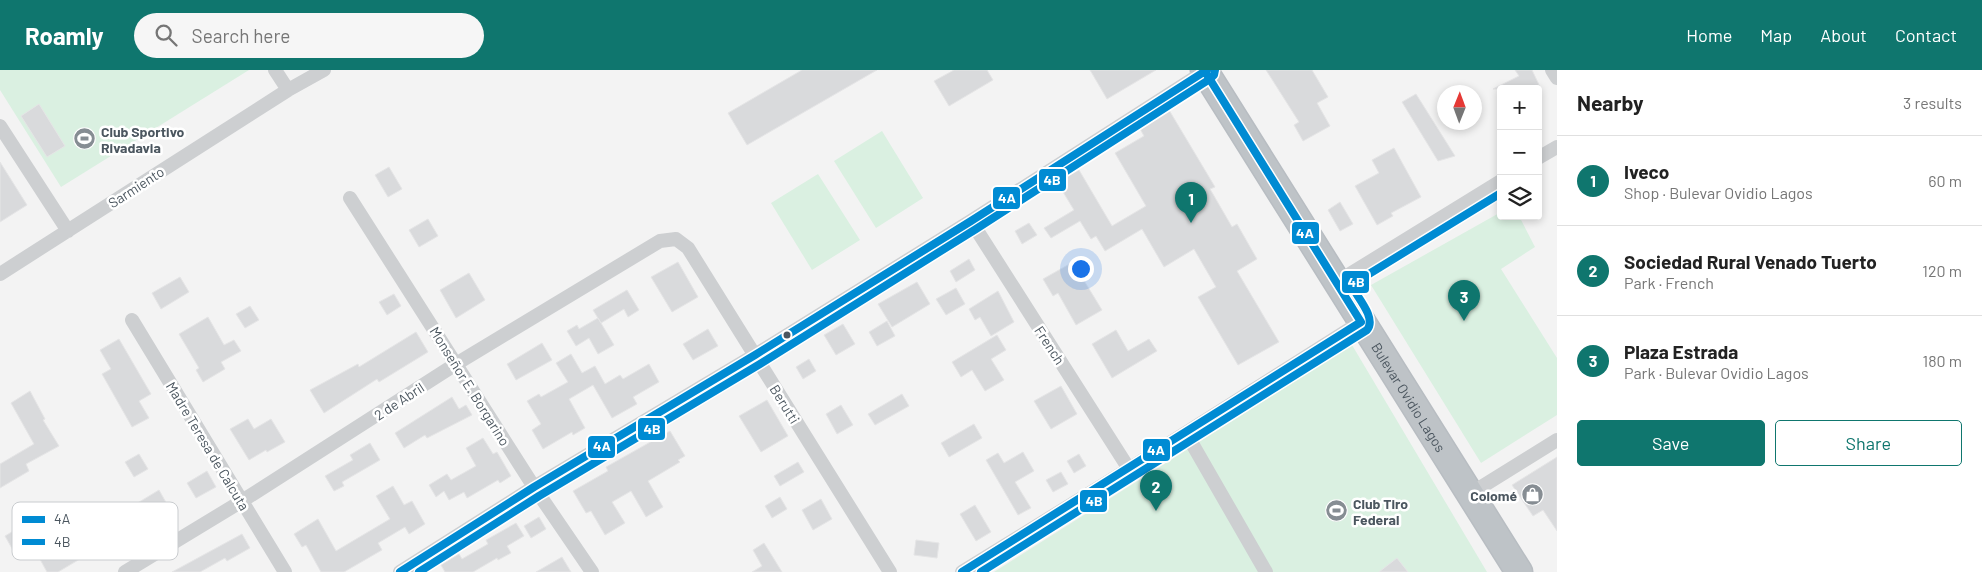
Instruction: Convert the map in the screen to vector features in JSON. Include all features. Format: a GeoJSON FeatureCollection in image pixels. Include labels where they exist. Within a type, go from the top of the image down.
{"type":"FeatureCollection","features":[{"type":"Feature","properties":{"kind":"highway","name":"Bulevar Ovidio Lagos"},"geometry":{"type":"LineString","coordinates":[[1206,70],[1518,572]]}},
{"type":"Feature","properties":{"kind":"street"},"geometry":{"type":"LineString","coordinates":[[276,70],[288,90]]}},
{"type":"Feature","properties":{"kind":"street","name":"Sarmiento"},"geometry":{"type":"LineString","coordinates":[[0,274],[288,90],[324,70]]}},
{"type":"Feature","properties":{"kind":"street"},"geometry":{"type":"LineString","coordinates":[[400,572],[534,487],[754,355],[971,221],[1206,70]]}},
{"type":"Feature","properties":{"kind":"street"},"geometry":{"type":"LineString","coordinates":[[1552,70],[1557,78]]}},
{"type":"Feature","properties":{"kind":"street"},"geometry":{"type":"LineString","coordinates":[[0,126],[68,231]]}},
{"type":"Feature","properties":{"kind":"street"},"geometry":{"type":"LineString","coordinates":[[1542,156],[1557,147]]}},
{"type":"Feature","properties":{"kind":"street"},"geometry":{"type":"LineString","coordinates":[[1337,282],[1497,183]]}},
{"type":"Feature","properties":{"kind":"street","name":"Monseñor E. Borgarino"},"geometry":{"type":"LineString","coordinates":[[350,198],[534,487],[592,572]]}},
{"type":"Feature","properties":{"kind":"street","name":"French"},"geometry":{"type":"LineString","coordinates":[[971,221],[1130,469]]}},
{"type":"Feature","properties":{"kind":"street","name":"2 de Abril"},"geometry":{"type":"LineString","coordinates":[[178,540],[456,364],[660,241],[676,239]]}},
{"type":"Feature","properties":{"kind":"street","name":"Berutti"},"geometry":{"type":"LineString","coordinates":[[676,239],[688,248],[890,572]]}},
{"type":"Feature","properties":{"kind":"street","name":"Madre Teresa de Calcuta"},"geometry":{"type":"LineString","coordinates":[[132,320],[285,572]]}},
{"type":"Feature","properties":{"kind":"street"},"geometry":{"type":"LineString","coordinates":[[962,572],[1130,469],[1361,322]]}},
{"type":"Feature","properties":{"kind":"street"},"geometry":{"type":"LineString","coordinates":[[1186,433],[1266,572]]}},
{"type":"Feature","properties":{"kind":"street"},"geometry":{"type":"LineString","coordinates":[[1470,494],[1557,440]]}},
{"type":"Feature","properties":{"kind":"street","name":"2 de Abril"},"geometry":{"type":"LineString","coordinates":[[125,572],[145,560]]}},
{"type":"Feature","properties":{"kind":"green space","name":"Club Sportivo Rivadavia"},"geometry":{"type":"Polygon","coordinates":[[[0,70],[249,70],[61,187],[0,90],[0,70]]]}},
{"type":"Feature","properties":{"kind":"green space"},"geometry":{"type":"Polygon","coordinates":[[[882,131],[923,198],[876,228],[834,161],[882,131]]]}},
{"type":"Feature","properties":{"kind":"green space"},"geometry":{"type":"Polygon","coordinates":[[[818,174],[860,240],[812,270],[771,203],[818,174]]]}},
{"type":"Feature","properties":{"kind":"green space"},"geometry":{"type":"Polygon","coordinates":[[[1497,214],[1497,220],[1521,220],[1535,247],[1501,269],[1557,358],[1557,415],[1481,463],[1371,285],[1497,214]]]}},
{"type":"Feature","properties":{"kind":"green space","name":"Club Tiro Federal"},"geometry":{"type":"Polygon","coordinates":[[[1352,345],[1487,572],[994,572],[1352,345]]]}},
{"type":"Feature","properties":{"kind":"building"},"geometry":{"type":"Polygon","coordinates":[[[802,70],[877,70],[747,145],[728,113],[802,70]]]}},
{"type":"Feature","properties":{"kind":"building"},"geometry":{"type":"Polygon","coordinates":[[[954,70],[987,70],[993,80],[949,106],[934,81],[954,70]]]}},
{"type":"Feature","properties":{"kind":"building"},"geometry":{"type":"Polygon","coordinates":[[[1090,70],[1156,70],[1107,99],[1090,70]]]}},
{"type":"Feature","properties":{"kind":"building"},"geometry":{"type":"Polygon","coordinates":[[[1266,70],[1312,70],[1328,97],[1317,103],[1330,126],[1303,141],[1294,125],[1299,122],[1266,70]]]}},
{"type":"Feature","properties":{"kind":"building"},"geometry":{"type":"Polygon","coordinates":[[[1515,70],[1532,70],[1539,85],[1501,85],[1519,76],[1515,70]]]}},
{"type":"Feature","properties":{"kind":"building"},"geometry":{"type":"Polygon","coordinates":[[[1416,94],[1455,156],[1438,161],[1402,102],[1416,94]]]}},
{"type":"Feature","properties":{"kind":"building"},"geometry":{"type":"Polygon","coordinates":[[[39,104],[65,146],[47,157],[21,116],[39,104]]]}},
{"type":"Feature","properties":{"kind":"building"},"geometry":{"type":"Polygon","coordinates":[[[1169,110],[1215,187],[1210,189],[1232,227],[1237,224],[1257,259],[1237,271],[1279,342],[1238,365],[1198,297],[1216,287],[1194,249],[1164,267],[1142,229],[1105,251],[1096,236],[1091,239],[1080,221],[1051,238],[1044,228],[1074,210],[1057,182],[1079,170],[1112,226],[1146,206],[1115,153],[1144,136],[1139,127],[1169,110]]]}},
{"type":"Feature","properties":{"kind":"building"},"geometry":{"type":"Polygon","coordinates":[[[1394,148],[1421,197],[1391,213],[1393,216],[1377,225],[1355,186],[1379,173],[1372,160],[1394,148]]]}},
{"type":"Feature","properties":{"kind":"building"},"geometry":{"type":"Polygon","coordinates":[[[0,162],[27,205],[0,222],[0,162]]]}},
{"type":"Feature","properties":{"kind":"building"},"geometry":{"type":"Polygon","coordinates":[[[389,167],[402,189],[388,197],[375,175],[389,167]]]}},
{"type":"Feature","properties":{"kind":"building"},"geometry":{"type":"Polygon","coordinates":[[[1340,202],[1353,224],[1340,231],[1328,210],[1340,202]]]}},
{"type":"Feature","properties":{"kind":"building"},"geometry":{"type":"Polygon","coordinates":[[[428,219],[438,236],[419,247],[409,230],[428,219]]]}},
{"type":"Feature","properties":{"kind":"building"},"geometry":{"type":"Polygon","coordinates":[[[1029,223],[1037,235],[1022,244],[1015,231],[1029,223]]]}},
{"type":"Feature","properties":{"kind":"building"},"geometry":{"type":"Polygon","coordinates":[[[1082,257],[1092,273],[1083,279],[1102,310],[1076,325],[1058,293],[1053,296],[1043,279],[1082,257]]]}},
{"type":"Feature","properties":{"kind":"building"},"geometry":{"type":"Polygon","coordinates":[[[969,259],[975,270],[956,282],[950,271],[969,259]]]}},
{"type":"Feature","properties":{"kind":"building"},"geometry":{"type":"Polygon","coordinates":[[[678,262],[698,297],[672,312],[651,277],[678,262]]]}},
{"type":"Feature","properties":{"kind":"building"},"geometry":{"type":"Polygon","coordinates":[[[469,273],[485,300],[456,318],[440,290],[469,273]]]}},
{"type":"Feature","properties":{"kind":"building"},"geometry":{"type":"Polygon","coordinates":[[[180,277],[189,292],[161,309],[152,293],[180,277]]]}},
{"type":"Feature","properties":{"kind":"building"},"geometry":{"type":"Polygon","coordinates":[[[917,282],[930,304],[892,327],[878,304],[917,282]]]}},
{"type":"Feature","properties":{"kind":"building"},"geometry":{"type":"Polygon","coordinates":[[[956,288],[965,304],[946,315],[936,299],[956,288]]]}},
{"type":"Feature","properties":{"kind":"building"},"geometry":{"type":"Polygon","coordinates":[[[627,290],[639,310],[628,317],[624,309],[601,323],[593,310],[627,290]]]}},
{"type":"Feature","properties":{"kind":"building"},"geometry":{"type":"Polygon","coordinates":[[[998,291],[1014,322],[991,336],[980,317],[975,320],[969,309],[998,291]]]}},
{"type":"Feature","properties":{"kind":"building"},"geometry":{"type":"Polygon","coordinates":[[[394,294],[401,306],[387,315],[379,302],[394,294]]]}},
{"type":"Feature","properties":{"kind":"building"},"geometry":{"type":"Polygon","coordinates":[[[250,306],[259,320],[245,328],[236,314],[250,306]]]}},
{"type":"Feature","properties":{"kind":"building"},"geometry":{"type":"Polygon","coordinates":[[[208,317],[224,345],[234,340],[241,351],[221,362],[225,369],[203,382],[196,370],[199,368],[179,334],[208,317]]]}},
{"type":"Feature","properties":{"kind":"building"},"geometry":{"type":"Polygon","coordinates":[[[598,318],[614,345],[598,354],[589,338],[576,346],[567,331],[577,325],[579,329],[598,318]]]}},
{"type":"Feature","properties":{"kind":"building"},"geometry":{"type":"Polygon","coordinates":[[[887,321],[895,336],[877,346],[869,332],[887,321]]]}},
{"type":"Feature","properties":{"kind":"building"},"geometry":{"type":"Polygon","coordinates":[[[843,324],[855,344],[836,355],[824,335],[843,324]]]}},
{"type":"Feature","properties":{"kind":"building"},"geometry":{"type":"Polygon","coordinates":[[[708,329],[718,346],[693,360],[683,344],[708,329]]]}},
{"type":"Feature","properties":{"kind":"building"},"geometry":{"type":"Polygon","coordinates":[[[1116,330],[1128,351],[1149,339],[1157,351],[1112,378],[1092,344],[1116,330]]]}},
{"type":"Feature","properties":{"kind":"building"},"geometry":{"type":"Polygon","coordinates":[[[416,332],[428,352],[379,382],[377,379],[324,413],[310,390],[358,364],[359,367],[416,332]]]}},
{"type":"Feature","properties":{"kind":"building"},"geometry":{"type":"Polygon","coordinates":[[[997,335],[1006,350],[991,359],[1004,380],[985,391],[972,370],[961,377],[952,362],[997,335]]]}},
{"type":"Feature","properties":{"kind":"building"},"geometry":{"type":"Polygon","coordinates":[[[119,339],[151,394],[139,401],[149,418],[132,427],[102,374],[111,369],[100,350],[119,339]]]}},
{"type":"Feature","properties":{"kind":"building"},"geometry":{"type":"Polygon","coordinates":[[[542,343],[552,360],[516,380],[507,364],[542,343]]]}},
{"type":"Feature","properties":{"kind":"building"},"geometry":{"type":"Polygon","coordinates":[[[571,354],[582,373],[595,366],[605,384],[620,375],[623,379],[649,364],[659,382],[633,397],[637,404],[612,418],[593,385],[569,399],[585,428],[573,435],[572,432],[543,449],[532,430],[541,424],[527,401],[539,394],[541,397],[568,382],[556,363],[571,354]]]}},
{"type":"Feature","properties":{"kind":"building"},"geometry":{"type":"Polygon","coordinates":[[[809,359],[816,371],[803,379],[796,367],[809,359]]]}},
{"type":"Feature","properties":{"kind":"building"},"geometry":{"type":"Polygon","coordinates":[[[1061,386],[1077,414],[1051,429],[1034,401],[1061,386]]]}},
{"type":"Feature","properties":{"kind":"building"},"geometry":{"type":"Polygon","coordinates":[[[30,391],[45,419],[43,420],[59,446],[26,464],[29,471],[0,488],[0,464],[34,444],[11,403],[30,391]]]}},
{"type":"Feature","properties":{"kind":"building"},"geometry":{"type":"Polygon","coordinates":[[[902,394],[909,406],[875,425],[868,414],[902,394]]]}},
{"type":"Feature","properties":{"kind":"building"},"geometry":{"type":"Polygon","coordinates":[[[452,397],[459,409],[466,405],[472,415],[427,438],[425,435],[404,448],[395,433],[452,397]]]}},
{"type":"Feature","properties":{"kind":"building"},"geometry":{"type":"Polygon","coordinates":[[[767,400],[788,436],[761,452],[739,416],[767,400]]]}},
{"type":"Feature","properties":{"kind":"building"},"geometry":{"type":"Polygon","coordinates":[[[841,405],[853,425],[837,434],[826,414],[841,405]]]}},
{"type":"Feature","properties":{"kind":"building"},"geometry":{"type":"Polygon","coordinates":[[[248,419],[254,429],[271,419],[285,442],[249,460],[230,429],[248,419]]]}},
{"type":"Feature","properties":{"kind":"building"},"geometry":{"type":"Polygon","coordinates":[[[974,424],[982,438],[949,457],[941,443],[974,424]]]}},
{"type":"Feature","properties":{"kind":"building"},"geometry":{"type":"Polygon","coordinates":[[[670,431],[685,456],[678,460],[680,462],[648,481],[663,507],[646,517],[631,491],[612,502],[625,523],[605,535],[591,511],[586,513],[573,491],[608,471],[606,467],[670,431]]]}},
{"type":"Feature","properties":{"kind":"building"},"geometry":{"type":"Polygon","coordinates":[[[483,438],[493,454],[497,452],[511,476],[500,483],[498,480],[467,498],[464,492],[449,500],[444,491],[436,497],[429,485],[447,474],[451,480],[476,466],[466,448],[483,438]]]}},
{"type":"Feature","properties":{"kind":"building"},"geometry":{"type":"Polygon","coordinates":[[[370,443],[380,460],[342,482],[344,486],[334,491],[325,476],[353,460],[350,455],[370,443]]]}},
{"type":"Feature","properties":{"kind":"building"},"geometry":{"type":"Polygon","coordinates":[[[1023,452],[1034,471],[1015,482],[1031,508],[1018,515],[986,460],[998,453],[1004,463],[1023,452]]]}},
{"type":"Feature","properties":{"kind":"building"},"geometry":{"type":"Polygon","coordinates":[[[139,454],[148,469],[134,477],[125,462],[139,454]]]}},
{"type":"Feature","properties":{"kind":"building"},"geometry":{"type":"Polygon","coordinates":[[[1079,454],[1086,466],[1074,473],[1067,461],[1079,454]]]}},
{"type":"Feature","properties":{"kind":"building"},"geometry":{"type":"Polygon","coordinates":[[[1557,457],[1557,531],[1543,510],[1533,516],[1512,485],[1557,457]]]}},
{"type":"Feature","properties":{"kind":"building"},"geometry":{"type":"Polygon","coordinates":[[[798,462],[804,472],[780,486],[774,476],[798,462]]]}},
{"type":"Feature","properties":{"kind":"building"},"geometry":{"type":"Polygon","coordinates":[[[207,471],[216,487],[196,498],[187,483],[207,471]]]}},
{"type":"Feature","properties":{"kind":"building"},"geometry":{"type":"Polygon","coordinates":[[[1061,472],[1068,484],[1053,492],[1046,480],[1061,472]]]}},
{"type":"Feature","properties":{"kind":"building"},"geometry":{"type":"Polygon","coordinates":[[[393,486],[404,505],[412,501],[425,524],[409,534],[405,527],[378,543],[382,550],[344,572],[321,572],[306,545],[302,547],[294,534],[318,519],[336,551],[390,519],[376,496],[393,486]]]}},
{"type":"Feature","properties":{"kind":"building"},"geometry":{"type":"Polygon","coordinates":[[[159,490],[166,502],[139,502],[159,490]]]}},
{"type":"Feature","properties":{"kind":"building"},"geometry":{"type":"Polygon","coordinates":[[[780,497],[787,509],[772,518],[765,506],[780,497]]]}},
{"type":"Feature","properties":{"kind":"building"},"geometry":{"type":"Polygon","coordinates":[[[821,499],[832,519],[813,530],[802,510],[821,499]]]}},
{"type":"Feature","properties":{"kind":"building"},"geometry":{"type":"Polygon","coordinates":[[[975,505],[991,532],[976,541],[960,514],[975,505]]]}},
{"type":"Feature","properties":{"kind":"building"},"geometry":{"type":"Polygon","coordinates":[[[539,517],[546,529],[531,538],[524,526],[539,517]]]}},
{"type":"Feature","properties":{"kind":"building"},"geometry":{"type":"Polygon","coordinates":[[[516,523],[524,536],[507,546],[511,553],[498,560],[497,558],[473,572],[445,572],[441,565],[459,554],[462,559],[488,544],[486,540],[516,523]]]}},
{"type":"Feature","properties":{"kind":"building"},"geometry":{"type":"Polygon","coordinates":[[[12,532],[12,548],[5,536],[12,532]]]}},
{"type":"Feature","properties":{"kind":"building"},"geometry":{"type":"Polygon","coordinates":[[[242,534],[250,548],[227,561],[225,558],[200,572],[172,572],[242,534]]]}},
{"type":"Feature","properties":{"kind":"building"},"geometry":{"type":"Polygon","coordinates":[[[916,540],[939,543],[937,558],[914,555],[916,540]]]}},
{"type":"Feature","properties":{"kind":"building"},"geometry":{"type":"Polygon","coordinates":[[[764,543],[782,572],[752,572],[762,566],[753,550],[764,543]]]}},
{"type":"Feature","properties":{"kind":"building"},"geometry":{"type":"Polygon","coordinates":[[[562,557],[571,572],[536,572],[562,557]]]}},
{"type":"Feature","properties":{"kind":"building"},"geometry":{"type":"Polygon","coordinates":[[[1397,558],[1408,572],[1379,572],[1397,558]]]}},
{"type":"Feature","properties":{"kind":"building"},"geometry":{"type":"Polygon","coordinates":[[[40,560],[78,560],[58,572],[47,572],[40,560]]]}},
{"type":"Feature","properties":{"kind":"transit line","name":"4A"},"geometry":{"type":"LineString","coordinates":[[962,572],[1361,322],[1204,70]]}},
{"type":"Feature","properties":{"kind":"transit line","name":"4A"},"geometry":{"type":"LineString","coordinates":[[400,572],[534,487],[755,355],[971,221],[1207,70]]}},
{"type":"Feature","properties":{"kind":"transit line","name":"4B"},"geometry":{"type":"LineString","coordinates":[[419,572],[539,496],[760,364],[976,229],[1210,79],[1214,75],[1215,70]]}},
{"type":"Feature","properties":{"kind":"transit line","name":"4B"},"geometry":{"type":"LineString","coordinates":[[981,572],[1367,330],[1370,320],[1368,314],[1351,285],[1497,195]]}},
{"type":"Feature","properties":{"kind":"place","name":"Club Sportivo Rivadavia"},"geometry":{"type":"Point","coordinates":[85,139]}},
{"type":"Feature","properties":{"kind":"place","name":"Iveco"},"geometry":{"type":"Point","coordinates":[1191,223]}},
{"type":"Feature","properties":{"kind":"place","name":"Plaza Estrada"},"geometry":{"type":"Point","coordinates":[1464,321]}},
{"type":"Feature","properties":{"kind":"place","name":"Colomé"},"geometry":{"type":"Point","coordinates":[1533,495]}},
{"type":"Feature","properties":{"kind":"place","name":"Sociedad Rural Venado Tuerto"},"geometry":{"type":"Point","coordinates":[1156,511]}},
{"type":"Feature","properties":{"kind":"place","name":"Club Tiro Federal"},"geometry":{"type":"Point","coordinates":[1337,511]}}]}
